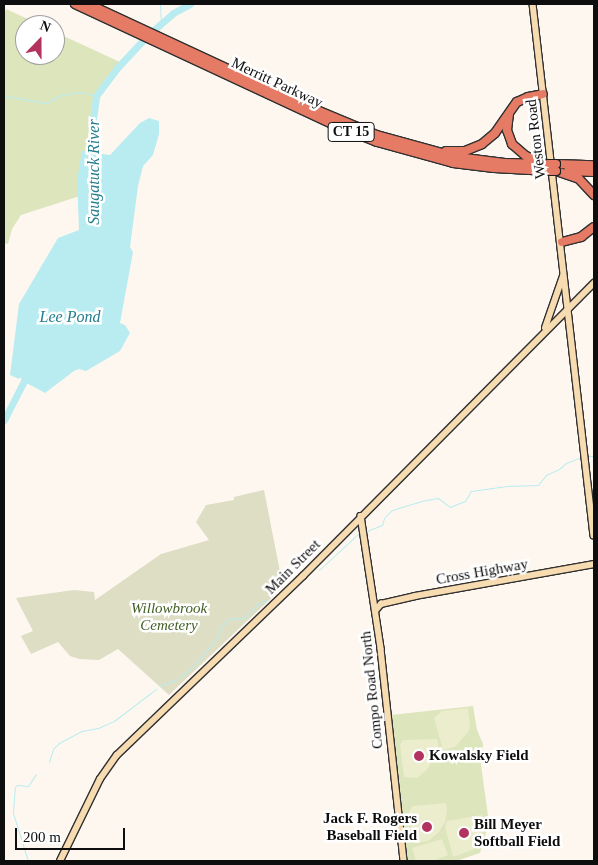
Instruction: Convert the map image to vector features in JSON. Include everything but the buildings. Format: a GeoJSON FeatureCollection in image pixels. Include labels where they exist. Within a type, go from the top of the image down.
{"type":"FeatureCollection","features":[{"type":"Feature","properties":{"kind":"highway","name":"Merritt Parkway"},"geometry":{"type":"LineString","coordinates":[[75,4],[319,111],[396,141],[470,159],[594,172]]}},
{"type":"Feature","properties":{"kind":"highway","name":"Merritt Parkway"},"geometry":{"type":"LineString","coordinates":[[88,4],[130,27]]}},
{"type":"Feature","properties":{"kind":"highway","name":"Merritt Parkway"},"geometry":{"type":"LineString","coordinates":[[168,44],[332,124],[377,142],[453,163],[494,168],[594,165]]}},
{"type":"Feature","properties":{"kind":"highway"},"geometry":{"type":"LineString","coordinates":[[396,141],[444,151],[464,151],[488,140],[510,110],[523,98],[544,94]]}},
{"type":"Feature","properties":{"kind":"highway"},"geometry":{"type":"LineString","coordinates":[[510,110],[506,126],[512,144],[526,156],[579,179],[594,195]]}},
{"type":"Feature","properties":{"kind":"highway"},"geometry":{"type":"LineString","coordinates":[[586,234],[594,222]]}},
{"type":"Feature","properties":{"kind":"highway"},"geometry":{"type":"LineString","coordinates":[[562,242],[576,239],[594,227]]}},
{"type":"Feature","properties":{"kind":"main road","name":"Weston Road"},"geometry":{"type":"LineString","coordinates":[[533,4],[562,242],[594,536]]}},
{"type":"Feature","properties":{"kind":"main road","name":"Weston Road"},"geometry":{"type":"LineString","coordinates":[[543,333],[556,302],[564,272]]}},
{"type":"Feature","properties":{"kind":"main road","name":"Main Street"},"geometry":{"type":"LineString","coordinates":[[60,861],[100,779],[112,760],[361,516],[594,283]]}},
{"type":"Feature","properties":{"kind":"main road","name":"Compo Road North"},"geometry":{"type":"LineString","coordinates":[[361,516],[376,610],[404,861]]}},
{"type":"Feature","properties":{"kind":"main road","name":"Cross Highway"},"geometry":{"type":"LineString","coordinates":[[376,610],[381,604],[415,596],[594,564]]}},
{"type":"Feature","properties":{"kind":"green space"},"geometry":{"type":"Polygon","coordinates":[[[6,9],[19,15],[15,15],[15,65],[65,65],[65,37],[120,62],[111,73],[99,98],[88,137],[86,176],[80,196],[21,215],[12,229],[8,244],[4,243],[4,14],[6,9]]]}},
{"type":"Feature","properties":{"kind":"green space","name":"Willowbrook Cemetery"},"geometry":{"type":"Polygon","coordinates":[[[264,490],[283,587],[169,695],[118,649],[99,660],[79,659],[70,656],[58,642],[31,654],[21,636],[33,631],[16,598],[74,590],[94,592],[95,600],[161,554],[209,540],[196,522],[206,505],[234,500],[234,497],[264,490]]]}},
{"type":"Feature","properties":{"kind":"green space"},"geometry":{"type":"Polygon","coordinates":[[[473,706],[477,730],[483,744],[481,765],[489,823],[480,853],[456,861],[405,861],[391,715],[473,706]]]}},
{"type":"Feature","properties":{"kind":"green space"},"geometry":{"type":"Polygon","coordinates":[[[468,708],[470,727],[468,732],[455,747],[443,750],[434,718],[442,711],[468,708]]]}},
{"type":"Feature","properties":{"kind":"green space","name":"Kowalsky Field"},"geometry":{"type":"Polygon","coordinates":[[[437,739],[439,751],[426,771],[417,778],[404,777],[400,745],[403,740],[437,739]]]}},
{"type":"Feature","properties":{"kind":"green space","name":"Jack F. Rogers Baseball Field"},"geometry":{"type":"Polygon","coordinates":[[[446,803],[445,822],[439,832],[428,841],[415,843],[409,811],[413,806],[446,803]]]}},
{"type":"Feature","properties":{"kind":"green space","name":"Bill Meyer Softball Field"},"geometry":{"type":"Polygon","coordinates":[[[482,815],[485,828],[475,849],[453,857],[445,827],[447,821],[482,815]]]}},
{"type":"Feature","properties":{"kind":"green space"},"geometry":{"type":"Polygon","coordinates":[[[442,839],[448,855],[433,861],[416,861],[412,848],[442,839]]]}},
{"type":"Feature","properties":{"kind":"water","name":"Lee Pond"},"geometry":{"type":"Polygon","coordinates":[[[149,118],[159,121],[159,134],[153,155],[143,166],[138,186],[130,247],[133,252],[120,323],[125,325],[130,333],[120,351],[86,371],[79,369],[74,371],[45,393],[21,380],[21,377],[19,379],[10,375],[19,304],[58,238],[79,230],[77,180],[82,151],[110,155],[140,123],[149,118]]]}},
{"type":"Feature","properties":{"kind":"waterway"},"geometry":{"type":"LineString","coordinates":[[160,4],[161,24]]}},
{"type":"Feature","properties":{"kind":"waterway","name":"Saugatuck River"},"geometry":{"type":"LineString","coordinates":[[93,162],[92,126],[96,96],[117,68],[148,35],[173,13],[190,4]]}},
{"type":"Feature","properties":{"kind":"waterway"},"geometry":{"type":"LineString","coordinates":[[4,96],[46,103],[61,95],[80,92],[96,96]]}},
{"type":"Feature","properties":{"kind":"waterway","name":"Saugatuck River"},"geometry":{"type":"LineString","coordinates":[[4,420],[27,375]]}},
{"type":"Feature","properties":{"kind":"waterway"},"geometry":{"type":"LineString","coordinates":[[589,456],[594,456]]}},
{"type":"Feature","properties":{"kind":"waterway"},"geometry":{"type":"LineString","coordinates":[[367,531],[382,525],[384,518],[392,510],[421,501],[438,498],[450,507],[465,501],[471,491],[507,486],[538,485],[546,475],[559,469],[566,463],[582,457]]}},
{"type":"Feature","properties":{"kind":"waterway"},"geometry":{"type":"LineString","coordinates":[[319,570],[359,533]]}},
{"type":"Feature","properties":{"kind":"waterway"},"geometry":{"type":"LineString","coordinates":[[180,677],[193,666],[217,638],[222,626],[228,619],[244,618],[258,604],[268,600]]}},
{"type":"Feature","properties":{"kind":"waterway"},"geometry":{"type":"LineString","coordinates":[[160,686],[177,679]]}},
{"type":"Feature","properties":{"kind":"waterway"},"geometry":{"type":"LineString","coordinates":[[49,762],[53,749],[59,743],[82,731],[98,728],[114,721],[156,689]]}},
{"type":"Feature","properties":{"kind":"waterway"},"geometry":{"type":"LineString","coordinates":[[28,861],[13,813],[15,787],[17,785],[28,786],[36,774]]}},
{"type":"Feature","properties":{"kind":"place","name":"Kowalsky Field"},"geometry":{"type":"Point","coordinates":[419,756]}},
{"type":"Feature","properties":{"kind":"place","name":"Jack F. Rogers Baseball Field"},"geometry":{"type":"Point","coordinates":[427,827]}},
{"type":"Feature","properties":{"kind":"place","name":"Bill Meyer Softball Field"},"geometry":{"type":"Point","coordinates":[464,833]}}]}
